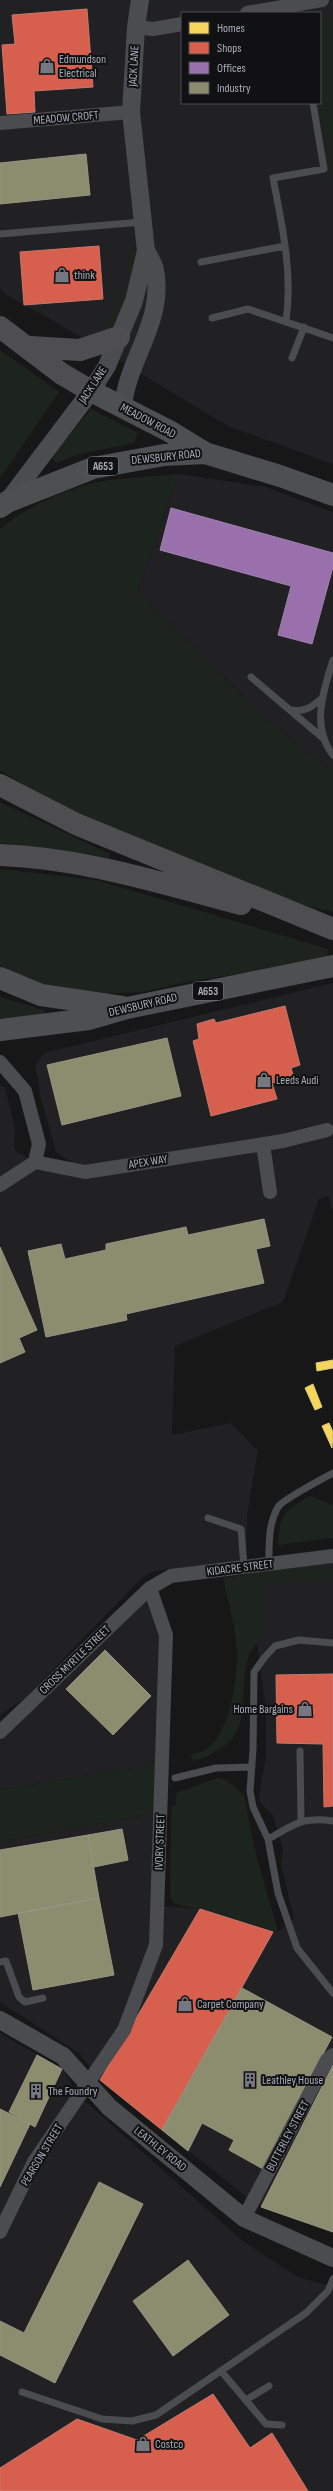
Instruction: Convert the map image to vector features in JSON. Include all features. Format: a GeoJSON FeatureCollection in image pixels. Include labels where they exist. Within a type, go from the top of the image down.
{"type":"FeatureCollection","features":[{"type":"Feature","properties":{"kind":"highway"},"geometry":{"type":"LineString","coordinates":[[0,327],[30,347],[62,374],[91,391]]}},
{"type":"Feature","properties":{"kind":"highway"},"geometry":{"type":"LineString","coordinates":[[30,347],[80,350],[119,337]]}},
{"type":"Feature","properties":{"kind":"highway"},"geometry":{"type":"LineString","coordinates":[[0,785],[76,824],[333,929]]}},
{"type":"Feature","properties":{"kind":"highway"},"geometry":{"type":"LineString","coordinates":[[0,855],[35,856],[96,865],[333,929]]}},
{"type":"Feature","properties":{"kind":"main road","name":"MEADOW ROAD"},"geometry":{"type":"LineString","coordinates":[[91,391],[169,431],[205,453]]}},
{"type":"Feature","properties":{"kind":"main road","name":"DEWSBURY ROAD"},"geometry":{"type":"LineString","coordinates":[[3,504],[93,468],[164,455],[205,453],[280,476],[333,495]]}},
{"type":"Feature","properties":{"kind":"main road","name":"DEWSBURY ROAD"},"geometry":{"type":"LineString","coordinates":[[0,1030],[66,1024],[127,1008],[333,966]]}},
{"type":"Feature","properties":{"kind":"main road","name":"A653"},"geometry":{"type":"LineString","coordinates":[[0,978],[41,995],[127,1008]]}},
{"type":"Feature","properties":{"kind":"street","name":"JACK LANE"},"geometry":{"type":"LineString","coordinates":[[124,408],[126,387],[149,332],[155,298],[155,269],[146,251],[131,112],[136,27],[140,0]]}},
{"type":"Feature","properties":{"kind":"street"},"geometry":{"type":"LineString","coordinates":[[253,12],[322,0]]}},
{"type":"Feature","properties":{"kind":"street"},"geometry":{"type":"LineString","coordinates":[[136,27],[153,29],[181,24]]}},
{"type":"Feature","properties":{"kind":"street","name":"MEADOW CROFT"},"geometry":{"type":"LineString","coordinates":[[0,123],[131,112]]}},
{"type":"Feature","properties":{"kind":"street","name":"JACK LANE"},"geometry":{"type":"LineString","coordinates":[[3,504],[91,391],[107,366],[134,301],[146,251]]}},
{"type":"Feature","properties":{"kind":"street"},"geometry":{"type":"LineString","coordinates":[[0,1062],[25,1091],[39,1144],[35,1162],[0,1185]]}},
{"type":"Feature","properties":{"kind":"street","name":"APEX WAY"},"geometry":{"type":"LineString","coordinates":[[35,1162],[85,1172],[263,1144],[327,1130]]}},
{"type":"Feature","properties":{"kind":"street"},"geometry":{"type":"LineString","coordinates":[[263,1144],[270,1192]]}},
{"type":"Feature","properties":{"kind":"street","name":"KIDACRE STREET"},"geometry":{"type":"LineString","coordinates":[[150,1588],[171,1576],[333,1556]]}},
{"type":"Feature","properties":{"kind":"street","name":"CROSS MYRTLE STREET"},"geometry":{"type":"LineString","coordinates":[[0,1732],[150,1588]]}},
{"type":"Feature","properties":{"kind":"street","name":"IVORY STREET"},"geometry":{"type":"LineString","coordinates":[[88,2082],[124,2030],[156,1945],[166,1635],[150,1588]]}},
{"type":"Feature","properties":{"kind":"street","name":"LEATHLEY ROAD"},"geometry":{"type":"LineString","coordinates":[[0,2020],[63,2056],[109,2107],[244,2218],[333,2258]]}},
{"type":"Feature","properties":{"kind":"street","name":"BUTTERLEY STREET"},"geometry":{"type":"LineString","coordinates":[[244,2218],[327,2060],[333,2055]]}},
{"type":"Feature","properties":{"kind":"street","name":"PEARSON STREET"},"geometry":{"type":"LineString","coordinates":[[0,2232],[34,2162],[88,2082]]}},
{"type":"Feature","properties":{"kind":"lane"},"geometry":{"type":"LineString","coordinates":[[286,321],[288,304],[285,246],[273,178],[324,169],[313,104]]}},
{"type":"Feature","properties":{"kind":"lane"},"geometry":{"type":"LineString","coordinates":[[0,234],[142,222]]}},
{"type":"Feature","properties":{"kind":"lane"},"geometry":{"type":"LineString","coordinates":[[201,262],[285,246]]}},
{"type":"Feature","properties":{"kind":"lane"},"geometry":{"type":"LineString","coordinates":[[212,318],[248,309],[333,338]]}},
{"type":"Feature","properties":{"kind":"lane"},"geometry":{"type":"LineString","coordinates":[[292,358],[304,327]]}},
{"type":"Feature","properties":{"kind":"lane"},"geometry":{"type":"LineString","coordinates":[[333,660],[322,698],[321,725],[324,739],[333,755]]}},
{"type":"Feature","properties":{"kind":"lane"},"geometry":{"type":"LineString","coordinates":[[251,677],[324,739]]}},
{"type":"Feature","properties":{"kind":"lane"},"geometry":{"type":"LineString","coordinates":[[289,710],[300,711],[311,708],[322,698]]}},
{"type":"Feature","properties":{"kind":"lane"},"geometry":{"type":"LineString","coordinates":[[269,1564],[269,1544],[272,1524],[279,1505],[333,1473]]}},
{"type":"Feature","properties":{"kind":"lane"},"geometry":{"type":"LineString","coordinates":[[208,1518],[241,1529],[244,1567]]}},
{"type":"Feature","properties":{"kind":"lane"},"geometry":{"type":"LineString","coordinates":[[333,1643],[299,1640],[275,1646],[254,1672],[250,1791],[253,1807],[268,1840],[278,1893],[297,1948],[333,1993]]}},
{"type":"Feature","properties":{"kind":"lane"},"geometry":{"type":"LineString","coordinates":[[300,1751],[301,1821]]}},
{"type":"Feature","properties":{"kind":"lane"},"geometry":{"type":"LineString","coordinates":[[175,1778],[216,1768],[252,1767]]}},
{"type":"Feature","properties":{"kind":"lane"},"geometry":{"type":"LineString","coordinates":[[268,1840],[301,1821],[318,1819],[333,1821]]}},
{"type":"Feature","properties":{"kind":"lane"},"geometry":{"type":"LineString","coordinates":[[0,1962],[6,1961],[19,1998],[25,2002],[43,1998]]}},
{"type":"Feature","properties":{"kind":"lane"},"geometry":{"type":"LineString","coordinates":[[22,2392],[102,2419],[132,2421],[156,2415],[306,2313],[328,2291],[333,2279]]}},
{"type":"Feature","properties":{"kind":"lane"},"geometry":{"type":"LineString","coordinates":[[221,2371],[266,2424],[282,2425]]}},
{"type":"Feature","properties":{"kind":"lane"},"geometry":{"type":"LineString","coordinates":[[246,2400],[269,2386]]}},
{"type":"Feature","properties":{"kind":"shaded area"},"geometry":{"type":"Polygon","coordinates":[[[0,0],[333,0],[333,464],[228,426],[52,320],[6,295],[0,288],[0,0]]]}},
{"type":"Feature","properties":{"kind":"shaded area"},"geometry":{"type":"Polygon","coordinates":[[[333,16],[333,183],[319,104],[321,104],[321,18],[333,16]]]}},
{"type":"Feature","properties":{"kind":"shaded area"},"geometry":{"type":"Polygon","coordinates":[[[134,234],[134,264],[130,287],[124,307],[117,321],[101,335],[99,328],[115,308],[124,285],[129,261],[131,235],[134,234]]]}},
{"type":"Feature","properties":{"kind":"shaded area"},"geometry":{"type":"Polygon","coordinates":[[[0,350],[59,392],[0,478],[0,350]]]}},
{"type":"Feature","properties":{"kind":"shaded area"},"geometry":{"type":"Polygon","coordinates":[[[91,409],[138,433],[134,443],[80,454],[56,463],[51,457],[91,409]]]}},
{"type":"Feature","properties":{"kind":"shaded area"},"geometry":{"type":"Polygon","coordinates":[[[179,474],[266,487],[333,512],[333,772],[263,716],[138,590],[179,474]]]}},
{"type":"Feature","properties":{"kind":"shaded area"},"geometry":{"type":"Polygon","coordinates":[[[179,474],[138,590],[263,716],[333,772],[333,912],[303,905],[110,828],[72,810],[0,770],[0,529],[32,507],[81,486],[114,479],[179,474]]]}},
{"type":"Feature","properties":{"kind":"shaded area"},"geometry":{"type":"Polygon","coordinates":[[[0,802],[110,854],[109,858],[58,849],[0,843],[0,802]]]}},
{"type":"Feature","properties":{"kind":"shaded area"},"geometry":{"type":"Polygon","coordinates":[[[0,869],[96,880],[328,949],[327,960],[192,981],[142,992],[97,994],[49,986],[0,966],[0,869]]]}},
{"type":"Feature","properties":{"kind":"shaded area"},"geometry":{"type":"Polygon","coordinates":[[[333,983],[333,1211],[328,1196],[319,1199],[283,1302],[175,1346],[172,1435],[231,1423],[258,1451],[247,1515],[247,1567],[223,1570],[169,1569],[152,1572],[142,1578],[25,1698],[0,1715],[0,1085],[5,1088],[15,1127],[14,1150],[35,1162],[84,1171],[56,1152],[41,1099],[35,1065],[44,1053],[333,983]]]}},
{"type":"Feature","properties":{"kind":"shaded area"},"geometry":{"type":"Polygon","coordinates":[[[0,997],[44,1010],[44,1015],[0,1020],[0,997]]]}},
{"type":"Feature","properties":{"kind":"shaded area"},"geometry":{"type":"Polygon","coordinates":[[[310,1496],[333,1505],[333,1538],[278,1545],[280,1527],[285,1515],[294,1505],[310,1496]]]}},
{"type":"Feature","properties":{"kind":"shaded area"},"geometry":{"type":"Polygon","coordinates":[[[333,1556],[333,2232],[253,2202],[100,2080],[79,2053],[0,2002],[0,1842],[161,1812],[158,1906],[200,1909],[278,1932],[294,1918],[281,1865],[283,1849],[273,1815],[261,1804],[259,1796],[266,1756],[266,1710],[247,1567],[333,1556]]]}},
{"type":"Feature","properties":{"kind":"shaded area"},"geometry":{"type":"Polygon","coordinates":[[[304,1566],[319,1566],[333,1570],[333,1581],[263,1582],[262,1628],[268,1628],[267,1635],[262,1637],[256,1644],[246,1665],[242,1711],[236,1733],[233,1738],[223,1747],[205,1757],[193,1761],[191,1754],[205,1750],[214,1742],[221,1732],[233,1694],[237,1646],[223,1578],[304,1566]]]}},
{"type":"Feature","properties":{"kind":"shaded area"},"geometry":{"type":"Polygon","coordinates":[[[150,1589],[166,1635],[163,1763],[0,1790],[0,1715],[2,1731],[150,1589]]]}},
{"type":"Feature","properties":{"kind":"shaded area"},"geometry":{"type":"Polygon","coordinates":[[[163,1763],[161,1812],[0,1842],[0,1790],[163,1763]]]}},
{"type":"Feature","properties":{"kind":"shaded area"},"geometry":{"type":"Polygon","coordinates":[[[218,1778],[227,1780],[244,1796],[255,1850],[278,1932],[200,1909],[183,1906],[174,1903],[170,1898],[171,1818],[172,1807],[176,1805],[176,1793],[218,1778]]]}},
{"type":"Feature","properties":{"kind":"shaded area"},"geometry":{"type":"Polygon","coordinates":[[[0,2033],[62,2069],[79,2096],[244,2242],[298,2277],[333,2287],[333,2491],[0,2491],[0,2033]]]}},
{"type":"Feature","properties":{"kind":"building: Homes"},"geometry":{"type":"Polygon","coordinates":[[[333,1360],[333,1368],[317,1371],[316,1363],[333,1360]]]}},
{"type":"Feature","properties":{"kind":"building: Homes"},"geometry":{"type":"Polygon","coordinates":[[[313,1384],[322,1407],[315,1410],[305,1388],[313,1384]]]}},
{"type":"Feature","properties":{"kind":"building: Homes"},"geometry":{"type":"Polygon","coordinates":[[[329,1423],[333,1432],[332,1448],[322,1426],[329,1423]]]}},
{"type":"Feature","properties":{"kind":"building: Shops","name":"Edmundson Electrical"},"geometry":{"type":"Polygon","coordinates":[[[87,9],[93,87],[34,91],[35,112],[7,114],[2,45],[15,44],[12,15],[87,9]]]}},
{"type":"Feature","properties":{"kind":"building: Shops","name":"think"},"geometry":{"type":"Polygon","coordinates":[[[99,246],[103,299],[24,305],[20,252],[99,246]]]}},
{"type":"Feature","properties":{"kind":"building: Shops"},"geometry":{"type":"Polygon","coordinates":[[[285,1006],[300,1065],[291,1068],[294,1078],[272,1083],[277,1099],[211,1116],[193,1041],[199,1039],[197,1024],[214,1019],[216,1023],[285,1006]]]}},
{"type":"Feature","properties":{"kind":"building: Shops","name":"Home Bargains"},"geometry":{"type":"Polygon","coordinates":[[[333,1674],[333,1806],[324,1807],[323,1744],[277,1743],[276,1675],[333,1674]]]}},
{"type":"Feature","properties":{"kind":"building: Shops"},"geometry":{"type":"Polygon","coordinates":[[[200,1909],[273,1932],[162,2130],[100,2080],[200,1909]]]}},
{"type":"Feature","properties":{"kind":"building: Shops","name":"Costco"},"geometry":{"type":"Polygon","coordinates":[[[213,2394],[250,2448],[272,2433],[308,2491],[0,2491],[0,2468],[77,2419],[137,2440],[213,2394]]]}},
{"type":"Feature","properties":{"kind":"building: Offices"},"geometry":{"type":"Polygon","coordinates":[[[171,508],[333,553],[333,567],[312,644],[278,635],[291,586],[160,550],[171,508]]]}},
{"type":"Feature","properties":{"kind":"building: Industry"},"geometry":{"type":"Polygon","coordinates":[[[86,154],[90,195],[0,204],[0,163],[86,154]]]}},
{"type":"Feature","properties":{"kind":"building: Industry"},"geometry":{"type":"Polygon","coordinates":[[[167,1038],[181,1096],[62,1125],[47,1065],[167,1038]]]}},
{"type":"Feature","properties":{"kind":"building: Industry"},"geometry":{"type":"Polygon","coordinates":[[[264,1219],[270,1246],[256,1249],[264,1283],[126,1314],[127,1320],[46,1337],[28,1251],[61,1244],[65,1259],[106,1250],[106,1244],[186,1227],[188,1235],[264,1219]]]}},
{"type":"Feature","properties":{"kind":"building: Industry"},"geometry":{"type":"Polygon","coordinates":[[[0,1247],[37,1330],[19,1338],[25,1352],[0,1363],[0,1247]]]}},
{"type":"Feature","properties":{"kind":"building: Industry"},"geometry":{"type":"Polygon","coordinates":[[[105,1650],[151,1696],[113,1735],[66,1689],[105,1650]]]}},
{"type":"Feature","properties":{"kind":"building: Industry"},"geometry":{"type":"Polygon","coordinates":[[[122,1829],[128,1860],[94,1867],[88,1835],[122,1829]]]}},
{"type":"Feature","properties":{"kind":"building: Industry"},"geometry":{"type":"Polygon","coordinates":[[[88,1835],[99,1898],[0,1917],[0,1850],[88,1835]]]}},
{"type":"Feature","properties":{"kind":"building: Industry"},"geometry":{"type":"Polygon","coordinates":[[[99,1898],[114,1975],[33,1990],[18,1913],[99,1898]]]}},
{"type":"Feature","properties":{"kind":"building: Industry","name":"Leathley House"},"geometry":{"type":"Polygon","coordinates":[[[242,1988],[332,2037],[263,2169],[229,2150],[234,2140],[202,2123],[188,2151],[162,2130],[242,1988]]]}},
{"type":"Feature","properties":{"kind":"building: Industry","name":"The Foundry"},"geometry":{"type":"Polygon","coordinates":[[[37,2055],[62,2069],[35,2127],[9,2112],[37,2055]]]}},
{"type":"Feature","properties":{"kind":"building: Industry"},"geometry":{"type":"Polygon","coordinates":[[[333,2065],[333,2232],[261,2207],[333,2065]]]}},
{"type":"Feature","properties":{"kind":"building: Industry"},"geometry":{"type":"Polygon","coordinates":[[[0,2109],[30,2124],[0,2187],[0,2109]]]}},
{"type":"Feature","properties":{"kind":"building: Industry"},"geometry":{"type":"Polygon","coordinates":[[[99,2182],[143,2204],[55,2383],[0,2355],[0,2321],[24,2333],[99,2182]]]}},
{"type":"Feature","properties":{"kind":"building: Industry"},"geometry":{"type":"Polygon","coordinates":[[[188,2260],[229,2315],[173,2356],[133,2301],[188,2260]]]}},
{"type":"Feature","properties":{"kind":"place","name":"Edmundson Electrical"},"geometry":{"type":"Point","coordinates":[47,66]}},
{"type":"Feature","properties":{"kind":"place","name":"think"},"geometry":{"type":"Point","coordinates":[62,275]}},
{"type":"Feature","properties":{"kind":"place","name":"Leeds Audi"},"geometry":{"type":"Point","coordinates":[264,1080]}},
{"type":"Feature","properties":{"kind":"place","name":"Home Bargains"},"geometry":{"type":"Point","coordinates":[305,1709]}},
{"type":"Feature","properties":{"kind":"place","name":"Carpet Company"},"geometry":{"type":"Point","coordinates":[185,2004]}},
{"type":"Feature","properties":{"kind":"place","name":"Leathley House"},"geometry":{"type":"Point","coordinates":[250,2080]}},
{"type":"Feature","properties":{"kind":"place","name":"The Foundry"},"geometry":{"type":"Point","coordinates":[36,2091]}},
{"type":"Feature","properties":{"kind":"place","name":"Costco"},"geometry":{"type":"Point","coordinates":[143,2444]}}]}
